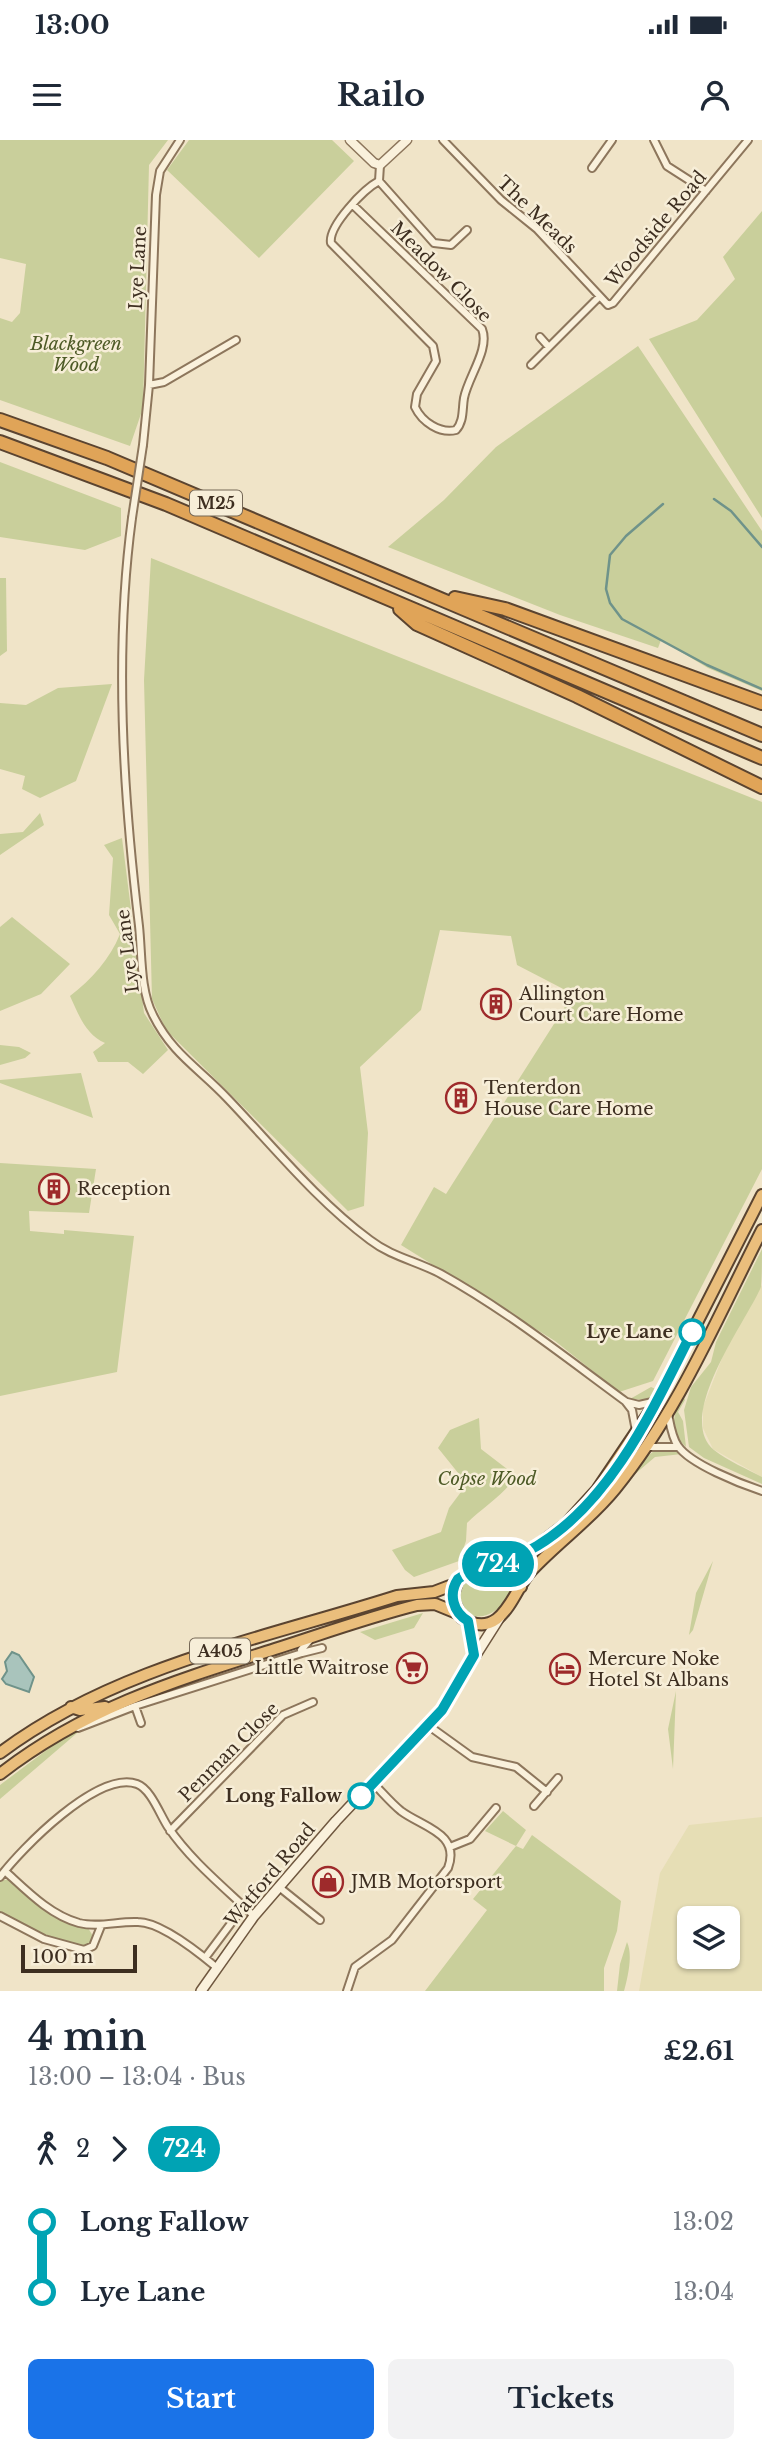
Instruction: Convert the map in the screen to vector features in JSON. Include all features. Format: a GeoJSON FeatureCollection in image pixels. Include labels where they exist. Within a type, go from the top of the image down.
{"type":"FeatureCollection","features":[{"type":"Feature","properties":{"kind":"highway","name":"M25"},"geometry":{"type":"LineString","coordinates":[[0,420],[107,458],[762,735]]}},
{"type":"Feature","properties":{"kind":"highway","name":"M25"},"geometry":{"type":"LineString","coordinates":[[0,442],[107,480],[762,758]]}},
{"type":"Feature","properties":{"kind":"highway","name":"M25"},"geometry":{"type":"LineString","coordinates":[[429,593],[505,609],[762,703]]}},
{"type":"Feature","properties":{"kind":"highway","name":"M25"},"geometry":{"type":"LineString","coordinates":[[389,600],[417,624],[577,696],[762,787]]}},
{"type":"Feature","properties":{"kind":"highway"},"geometry":{"type":"LineString","coordinates":[[762,1195],[657,1401],[597,1490],[566,1524],[537,1546],[498,1564],[464,1575],[455,1584],[452,1598],[457,1613],[468,1621],[483,1622],[500,1617],[511,1606],[529,1573],[613,1492],[668,1414],[762,1230]]}},
{"type":"Feature","properties":{"kind":"highway"},"geometry":{"type":"LineString","coordinates":[[498,1564],[510,1570],[521,1587]]}},
{"type":"Feature","properties":{"kind":"highway","name":"A405"},"geometry":{"type":"LineString","coordinates":[[0,1753],[33,1728],[120,1685],[397,1596],[434,1592],[455,1584]]}},
{"type":"Feature","properties":{"kind":"highway","name":"A405"},"geometry":{"type":"LineString","coordinates":[[0,1774],[56,1735],[108,1707],[186,1677],[417,1605],[435,1604],[457,1613]]}},
{"type":"Feature","properties":{"kind":"highway"},"geometry":{"type":"LineString","coordinates":[[71,1707],[80,1710],[93,1706],[108,1707]]}},
{"type":"Feature","properties":{"kind":"main road","name":"Watford Road"},"geometry":{"type":"LineString","coordinates":[[201,1991],[254,1916],[373,1783],[429,1726],[500,1617]]}},
{"type":"Feature","properties":{"kind":"main road"},"geometry":{"type":"LineString","coordinates":[[468,1621],[474,1655]]}},
{"type":"Feature","properties":{"kind":"street","name":"Lye Lane"},"geometry":{"type":"LineString","coordinates":[[180,140],[160,171],[156,195],[149,385],[125,581],[123,688],[129,843],[145,982],[153,1015],[191,1067],[224,1094],[354,1228],[401,1259],[440,1273],[536,1334],[625,1401]]}},
{"type":"Feature","properties":{"kind":"street"},"geometry":{"type":"LineString","coordinates":[[350,140],[374,163],[380,165],[386,163],[407,140]]}},
{"type":"Feature","properties":{"kind":"street","name":"The Meads"},"geometry":{"type":"LineString","coordinates":[[443,140],[501,200],[545,238],[599,297],[608,305],[613,303]]}},
{"type":"Feature","properties":{"kind":"street"},"geometry":{"type":"LineString","coordinates":[[592,168],[612,140]]}},
{"type":"Feature","properties":{"kind":"street"},"geometry":{"type":"LineString","coordinates":[[654,140],[667,166],[706,191]]}},
{"type":"Feature","properties":{"kind":"street","name":"Woodside Road"},"geometry":{"type":"LineString","coordinates":[[613,303],[748,140]]}},
{"type":"Feature","properties":{"kind":"street"},"geometry":{"type":"LineString","coordinates":[[380,165],[379,181],[434,243],[451,245],[467,230]]}},
{"type":"Feature","properties":{"kind":"street","name":"Meadow Close"},"geometry":{"type":"LineString","coordinates":[[354,205],[482,330],[484,344],[468,379],[462,421],[456,430],[440,429],[422,418],[415,407],[417,394],[434,368],[436,355],[433,346],[331,243],[332,230],[354,205],[361,192],[379,181]]}},
{"type":"Feature","properties":{"kind":"street"},"geometry":{"type":"LineString","coordinates":[[531,365],[599,297]]}},
{"type":"Feature","properties":{"kind":"street"},"geometry":{"type":"LineString","coordinates":[[540,337],[548,346]]}},
{"type":"Feature","properties":{"kind":"street"},"geometry":{"type":"LineString","coordinates":[[149,385],[164,382],[236,340]]}},
{"type":"Feature","properties":{"kind":"street"},"geometry":{"type":"LineString","coordinates":[[625,1401],[639,1405],[657,1401]]}},
{"type":"Feature","properties":{"kind":"street"},"geometry":{"type":"LineString","coordinates":[[625,1401],[632,1410],[636,1435]]}},
{"type":"Feature","properties":{"kind":"street"},"geometry":{"type":"LineString","coordinates":[[668,1414],[678,1447]]}},
{"type":"Feature","properties":{"kind":"street"},"geometry":{"type":"LineString","coordinates":[[647,1447],[678,1447],[727,1477],[762,1491]]}},
{"type":"Feature","properties":{"kind":"street"},"geometry":{"type":"LineString","coordinates":[[302,1654],[300,1650],[313,1637]]}},
{"type":"Feature","properties":{"kind":"street"},"geometry":{"type":"LineString","coordinates":[[56,1735],[135,1706],[322,1648]]}},
{"type":"Feature","properties":{"kind":"street","name":"Penman Close"},"geometry":{"type":"LineString","coordinates":[[170,1831],[283,1715],[313,1702]]}},
{"type":"Feature","properties":{"kind":"street"},"geometry":{"type":"LineString","coordinates":[[135,1706],[141,1723]]}},
{"type":"Feature","properties":{"kind":"street"},"geometry":{"type":"LineString","coordinates":[[429,1726],[472,1757],[516,1767],[547,1792]]}},
{"type":"Feature","properties":{"kind":"street"},"geometry":{"type":"LineString","coordinates":[[534,1805],[558,1778]]}},
{"type":"Feature","properties":{"kind":"street"},"geometry":{"type":"LineString","coordinates":[[216,1967],[153,1924],[134,1922],[101,1926],[77,1922],[55,1912],[2,1874],[43,1831],[93,1793],[114,1785],[130,1783],[146,1791],[170,1831],[254,1916]]}},
{"type":"Feature","properties":{"kind":"street"},"geometry":{"type":"LineString","coordinates":[[346,1991],[355,1967],[392,1940],[448,1868],[450,1847],[442,1835],[398,1809],[373,1783]]}},
{"type":"Feature","properties":{"kind":"street"},"geometry":{"type":"LineString","coordinates":[[450,1847],[470,1839],[496,1808]]}},
{"type":"Feature","properties":{"kind":"street"},"geometry":{"type":"LineString","coordinates":[[279,1888],[320,1920]]}},
{"type":"Feature","properties":{"kind":"street","name":"Watford Road"},"geometry":{"type":"LineString","coordinates":[[205,1958],[244,1906]]}},
{"type":"Feature","properties":{"kind":"street"},"geometry":{"type":"LineString","coordinates":[[0,1916],[51,1941],[84,1951],[93,1946],[101,1926]]}},
{"type":"Feature","properties":{"kind":"shaded area"},"geometry":{"type":"Polygon","coordinates":[[[762,1285],[762,1477],[713,1449],[703,1428],[703,1407],[726,1348],[762,1285]]]}},
{"type":"Feature","properties":{"kind":"shaded area"},"geometry":{"type":"Polygon","coordinates":[[[762,1817],[762,1991],[639,1991],[660,1873],[689,1825],[762,1817]]]}},
{"type":"Feature","properties":{"kind":"green space","name":"Blackgreen Wood"},"geometry":{"type":"Polygon","coordinates":[[[0,140],[168,140],[149,165],[143,408],[130,446],[0,400],[0,318],[12,322],[20,313],[26,264],[0,258],[0,140]]]}},
{"type":"Feature","properties":{"kind":"green space"},"geometry":{"type":"Polygon","coordinates":[[[189,140],[332,140],[354,161],[259,258],[167,170],[189,140]]]}},
{"type":"Feature","properties":{"kind":"green space"},"geometry":{"type":"Polygon","coordinates":[[[762,211],[762,518],[649,339],[697,320],[735,279],[723,257],[762,211]]]}},
{"type":"Feature","properties":{"kind":"green space"},"geometry":{"type":"Polygon","coordinates":[[[638,346],[762,531],[762,691],[708,668],[661,640],[658,648],[560,615],[388,547],[444,500],[496,447],[638,346]]]}},
{"type":"Feature","properties":{"kind":"green space"},"geometry":{"type":"Polygon","coordinates":[[[0,462],[121,508],[121,536],[85,550],[0,537],[0,462]]]}},
{"type":"Feature","properties":{"kind":"green space"},"geometry":{"type":"Polygon","coordinates":[[[151,558],[762,802],[762,1169],[653,1381],[619,1392],[555,1341],[401,1245],[434,1187],[446,1194],[573,994],[517,965],[511,936],[440,930],[421,1010],[360,1067],[368,1133],[364,1206],[348,1211],[166,1030],[152,999],[144,680],[151,558]]]}},
{"type":"Feature","properties":{"kind":"green space"},"geometry":{"type":"Polygon","coordinates":[[[0,578],[6,578],[7,651],[0,656],[0,578]]]}},
{"type":"Feature","properties":{"kind":"green space"},"geometry":{"type":"Polygon","coordinates":[[[112,684],[76,781],[40,798],[22,789],[25,776],[0,769],[0,703],[26,705],[58,688],[112,684]]]}},
{"type":"Feature","properties":{"kind":"green space"},"geometry":{"type":"Polygon","coordinates":[[[40,813],[44,825],[0,855],[0,834],[23,832],[40,813]]]}},
{"type":"Feature","properties":{"kind":"green space"},"geometry":{"type":"Polygon","coordinates":[[[122,838],[144,1013],[168,1050],[143,1074],[128,1062],[98,1062],[93,1052],[105,1043],[92,1035],[70,996],[100,968],[120,934],[109,915],[113,858],[104,845],[122,838]]]}},
{"type":"Feature","properties":{"kind":"green space"},"geometry":{"type":"Polygon","coordinates":[[[12,917],[70,964],[41,994],[0,1011],[0,927],[12,917]]]}},
{"type":"Feature","properties":{"kind":"green space"},"geometry":{"type":"Polygon","coordinates":[[[0,1045],[19,1047],[31,1053],[25,1058],[0,1065],[0,1045]]]}},
{"type":"Feature","properties":{"kind":"green space"},"geometry":{"type":"Polygon","coordinates":[[[81,1073],[93,1118],[0,1083],[0,1080],[81,1073]]]}},
{"type":"Feature","properties":{"kind":"green space"},"geometry":{"type":"Polygon","coordinates":[[[0,1163],[96,1169],[89,1213],[29,1211],[30,1231],[64,1234],[64,1230],[134,1236],[117,1372],[0,1396],[0,1163]]]}},
{"type":"Feature","properties":{"kind":"green space"},"geometry":{"type":"Polygon","coordinates":[[[762,1249],[761,1287],[717,1369],[707,1393],[702,1416],[704,1435],[714,1450],[762,1477],[762,1484],[704,1458],[689,1447],[684,1410],[691,1387],[711,1362],[716,1342],[762,1249]]]}},
{"type":"Feature","properties":{"kind":"green space"},"geometry":{"type":"Polygon","coordinates":[[[651,1387],[658,1390],[648,1400],[630,1399],[651,1387]]]}},
{"type":"Feature","properties":{"kind":"green space"},"geometry":{"type":"Polygon","coordinates":[[[683,1395],[685,1400],[678,1412],[683,1421],[686,1447],[680,1441],[674,1422],[683,1395]]]}},
{"type":"Feature","properties":{"kind":"green space","name":"Copse Wood"},"geometry":{"type":"Polygon","coordinates":[[[479,1418],[481,1449],[516,1476],[467,1523],[466,1541],[459,1561],[414,1577],[405,1570],[392,1550],[441,1532],[449,1508],[467,1484],[438,1448],[450,1430],[479,1418]]]}},
{"type":"Feature","properties":{"kind":"green space"},"geometry":{"type":"Polygon","coordinates":[[[657,1449],[671,1449],[682,1454],[655,1457],[628,1480],[646,1457],[657,1449]]]}},
{"type":"Feature","properties":{"kind":"green space"},"geometry":{"type":"Polygon","coordinates":[[[713,1561],[693,1630],[689,1635],[696,1593],[713,1561]]]}},
{"type":"Feature","properties":{"kind":"green space"},"geometry":{"type":"Polygon","coordinates":[[[495,1572],[508,1575],[514,1591],[505,1602],[487,1615],[473,1616],[466,1613],[458,1598],[462,1586],[471,1578],[495,1572]]]}},
{"type":"Feature","properties":{"kind":"green space"},"geometry":{"type":"Polygon","coordinates":[[[423,1613],[414,1628],[375,1640],[360,1632],[423,1613]]]}},
{"type":"Feature","properties":{"kind":"green space"},"geometry":{"type":"Polygon","coordinates":[[[676,1691],[673,1769],[668,1729],[676,1691]]]}},
{"type":"Feature","properties":{"kind":"green space"},"geometry":{"type":"Polygon","coordinates":[[[83,1728],[0,1799],[0,1785],[56,1743],[83,1728]]]}},
{"type":"Feature","properties":{"kind":"green space"},"geometry":{"type":"Polygon","coordinates":[[[503,1811],[526,1830],[516,1846],[485,1831],[503,1811]]]}},
{"type":"Feature","properties":{"kind":"green space"},"geometry":{"type":"Polygon","coordinates":[[[532,1835],[621,1901],[617,1931],[604,1968],[604,1991],[425,1991],[487,1910],[473,1899],[516,1846],[523,1849],[532,1835]]]}},
{"type":"Feature","properties":{"kind":"green space"},"geometry":{"type":"Polygon","coordinates":[[[11,1880],[34,1901],[88,1928],[93,1936],[88,1946],[65,1944],[0,1913],[0,1882],[11,1880]]]}},
{"type":"Feature","properties":{"kind":"green space"},"geometry":{"type":"Polygon","coordinates":[[[627,1942],[630,1959],[627,1979],[624,1991],[617,1991],[620,1964],[627,1942]]]}},
{"type":"Feature","properties":{"kind":"water"},"geometry":{"type":"Polygon","coordinates":[[[12,1652],[19,1655],[34,1677],[29,1692],[6,1684],[2,1679],[7,1671],[5,1662],[12,1652]]]}},
{"type":"Feature","properties":{"kind":"waterway"},"geometry":{"type":"LineString","coordinates":[[714,499],[731,511],[762,547]]}},
{"type":"Feature","properties":{"kind":"waterway"},"geometry":{"type":"LineString","coordinates":[[663,504],[626,536],[610,555],[606,589],[610,603],[622,619],[707,665],[762,689]]}},
{"type":"Feature","properties":{"kind":"bus line","name":"724"},"geometry":{"type":"LineString","coordinates":[[361,1796],[442,1710],[474,1655],[468,1621],[457,1613],[452,1598],[458,1579],[537,1546],[580,1510],[610,1474],[636,1435],[663,1390],[692,1332]]}},
{"type":"Feature","properties":{"kind":"place","name":"Allington Court Care Home"},"geometry":{"type":"Point","coordinates":[496,1004]}},
{"type":"Feature","properties":{"kind":"place","name":"Tenterdon House Care Home"},"geometry":{"type":"Point","coordinates":[461,1098]}},
{"type":"Feature","properties":{"kind":"place","name":"Reception"},"geometry":{"type":"Point","coordinates":[54,1189]}},
{"type":"Feature","properties":{"kind":"place","name":"Lye Lane"},"geometry":{"type":"Point","coordinates":[692,1332]}},
{"type":"Feature","properties":{"kind":"place","name":"Little Waitrose"},"geometry":{"type":"Point","coordinates":[412,1668]}},
{"type":"Feature","properties":{"kind":"place","name":"Mercure Noke Hotel St Albans"},"geometry":{"type":"Point","coordinates":[565,1669]}},
{"type":"Feature","properties":{"kind":"place","name":"Long Fallow"},"geometry":{"type":"Point","coordinates":[361,1796]}},
{"type":"Feature","properties":{"kind":"place","name":"JMB Motorsport"},"geometry":{"type":"Point","coordinates":[328,1882]}}]}
